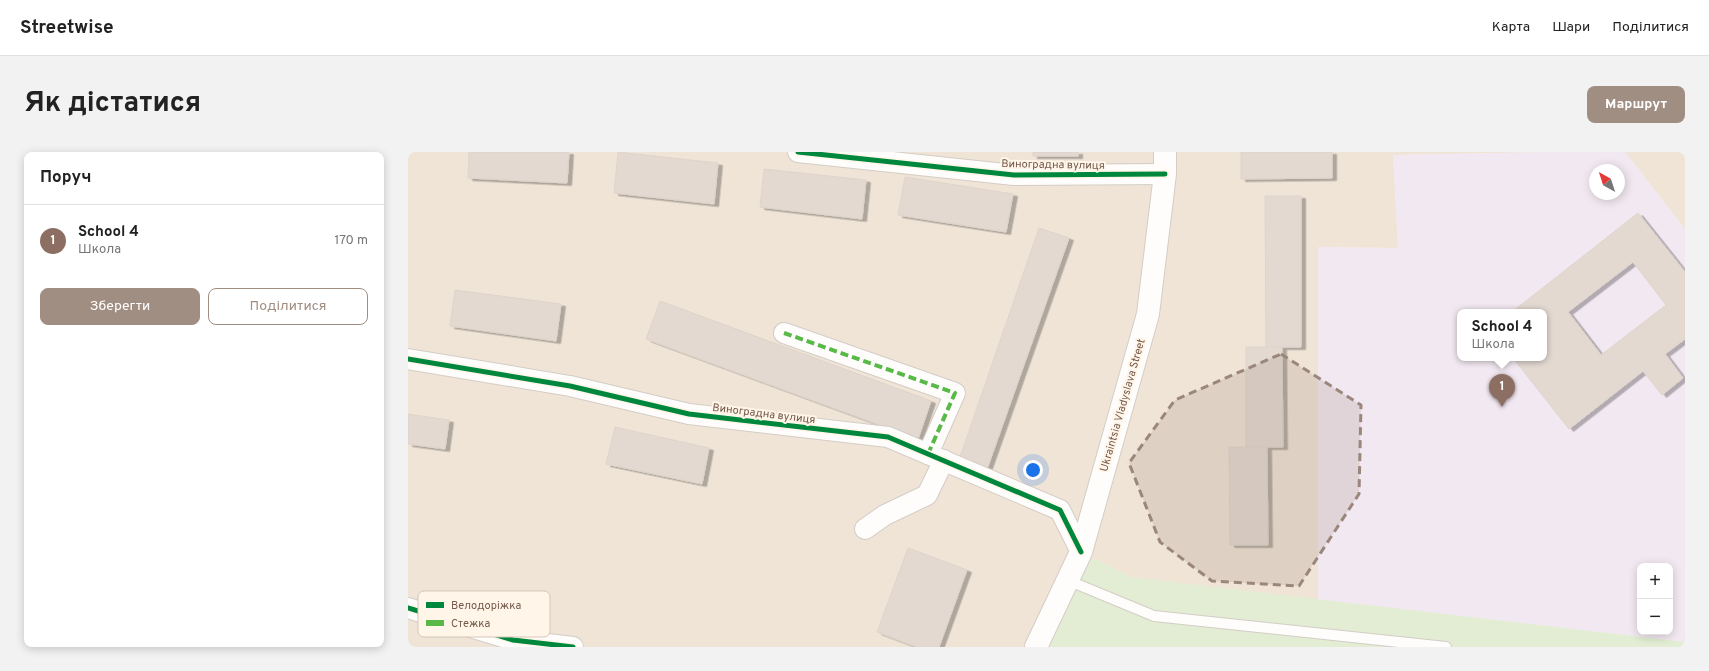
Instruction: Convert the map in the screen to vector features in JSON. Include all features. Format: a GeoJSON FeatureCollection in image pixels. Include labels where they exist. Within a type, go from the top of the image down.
{"type":"FeatureCollection","features":[{"type":"Feature","properties":{"kind":"main road","name":"Ukraintsia Vladyslava Street"},"geometry":{"type":"LineString","coordinates":[[1036,647],[1081,552],[1148,314],[1165,174],[1165,152]]}},
{"type":"Feature","properties":{"kind":"street","name":"Виноградна вулиця"},"geometry":{"type":"LineString","coordinates":[[798,152],[1014,175],[1165,174]]}},
{"type":"Feature","properties":{"kind":"street"},"geometry":{"type":"LineString","coordinates":[[784,333],[955,393],[926,494],[885,515],[865,528]]}},
{"type":"Feature","properties":{"kind":"street","name":"Виноградна вулиця"},"geometry":{"type":"LineString","coordinates":[[408,359],[570,386],[689,414],[888,437],[1060,510],[1081,552]]}},
{"type":"Feature","properties":{"kind":"street"},"geometry":{"type":"LineString","coordinates":[[408,608],[418,611]]}},
{"type":"Feature","properties":{"kind":"street"},"geometry":{"type":"LineString","coordinates":[[503,637],[513,640],[573,647]]}},
{"type":"Feature","properties":{"kind":"lane"},"geometry":{"type":"LineString","coordinates":[[1067,580],[1154,616],[1446,647]]}},
{"type":"Feature","properties":{"kind":"highlighted area"},"geometry":{"type":"Polygon","coordinates":[[[1281,354],[1361,405],[1359,494],[1299,586],[1212,581],[1160,542],[1129,463],[1175,400],[1281,354]]]}},
{"type":"Feature","properties":{"kind":"shaded area"},"geometry":{"type":"Polygon","coordinates":[[[408,152],[1548,152],[1393,155],[1398,248],[1318,247],[1318,600],[1130,577],[1081,552],[1036,647],[408,647],[408,152]]]}},
{"type":"Feature","properties":{"kind":"shaded area"},"geometry":{"type":"Polygon","coordinates":[[[1625,152],[1685,152],[1685,229],[1625,152]]]}},
{"type":"Feature","properties":{"kind":"shaded area"},"geometry":{"type":"Polygon","coordinates":[[[1625,152],[1685,229],[1685,642],[1318,600],[1318,247],[1398,248],[1393,155],[1625,152]]]}},
{"type":"Feature","properties":{"kind":"green space"},"geometry":{"type":"Polygon","coordinates":[[[1081,552],[1130,577],[1685,642],[1685,647],[1036,647],[1081,552]]]}},
{"type":"Feature","properties":{"kind":"building"},"geometry":{"type":"Polygon","coordinates":[[[469,152],[569,152],[567,183],[468,178],[469,152]]]}},
{"type":"Feature","properties":{"kind":"building"},"geometry":{"type":"Polygon","coordinates":[[[618,152],[718,163],[714,204],[614,193],[618,152]]]}},
{"type":"Feature","properties":{"kind":"building"},"geometry":{"type":"Polygon","coordinates":[[[1033,152],[1078,152],[1078,156],[1033,156],[1033,152]]]}},
{"type":"Feature","properties":{"kind":"building"},"geometry":{"type":"Polygon","coordinates":[[[1241,152],[1332,152],[1332,178],[1241,179],[1241,152]]]}},
{"type":"Feature","properties":{"kind":"building"},"geometry":{"type":"Polygon","coordinates":[[[764,169],[866,180],[862,219],[760,207],[764,169]]]}},
{"type":"Feature","properties":{"kind":"building"},"geometry":{"type":"Polygon","coordinates":[[[905,177],[1013,194],[1006,232],[898,215],[905,177]]]}},
{"type":"Feature","properties":{"kind":"building"},"geometry":{"type":"Polygon","coordinates":[[[1265,196],[1301,196],[1301,347],[1266,347],[1265,196]]]}},
{"type":"Feature","properties":{"kind":"building"},"geometry":{"type":"Polygon","coordinates":[[[1638,213],[1685,272],[1685,339],[1665,354],[1683,378],[1662,395],[1643,371],[1569,429],[1515,361],[1547,361],[1547,309],[1516,309],[1638,213]],[[1633,262],[1568,312],[1601,355],[1666,305],[1633,262]]]}},
{"type":"Feature","properties":{"kind":"building"},"geometry":{"type":"Polygon","coordinates":[[[1039,228],[1069,238],[987,469],[959,460],[1039,228]]]}},
{"type":"Feature","properties":{"kind":"building"},"geometry":{"type":"Polygon","coordinates":[[[455,290],[561,304],[556,341],[450,326],[455,290]]]}},
{"type":"Feature","properties":{"kind":"building"},"geometry":{"type":"Polygon","coordinates":[[[660,301],[931,401],[918,439],[646,339],[660,301]]]}},
{"type":"Feature","properties":{"kind":"building"},"geometry":{"type":"Polygon","coordinates":[[[1246,347],[1282,347],[1283,447],[1246,447],[1246,347]]]}},
{"type":"Feature","properties":{"kind":"building"},"geometry":{"type":"Polygon","coordinates":[[[408,414],[449,420],[445,449],[408,444],[408,414]]]}},
{"type":"Feature","properties":{"kind":"building"},"geometry":{"type":"Polygon","coordinates":[[[615,427],[709,448],[702,484],[606,464],[615,427]]]}},
{"type":"Feature","properties":{"kind":"building"},"geometry":{"type":"Polygon","coordinates":[[[1229,447],[1267,447],[1268,545],[1230,545],[1229,447]]]}},
{"type":"Feature","properties":{"kind":"building"},"geometry":{"type":"Polygon","coordinates":[[[908,548],[967,570],[939,647],[917,647],[877,632],[908,548]]]}},
{"type":"Feature","properties":{"kind":"marked path"},"geometry":{"type":"LineString","coordinates":[[784,333],[955,393],[928,454]]}},
{"type":"Feature","properties":{"kind":"cycle path"},"geometry":{"type":"LineString","coordinates":[[798,152],[1014,175],[1165,174]]}},
{"type":"Feature","properties":{"kind":"cycle path"},"geometry":{"type":"LineString","coordinates":[[408,359],[570,386],[689,414],[888,437],[1060,510],[1081,552]]}},
{"type":"Feature","properties":{"kind":"cycle path"},"geometry":{"type":"LineString","coordinates":[[408,608],[418,611]]}},
{"type":"Feature","properties":{"kind":"cycle path"},"geometry":{"type":"LineString","coordinates":[[503,637],[513,640],[573,647]]}},
{"type":"Feature","properties":{"kind":"place","name":"School 4"},"geometry":{"type":"Point","coordinates":[1502,407]}}]}
